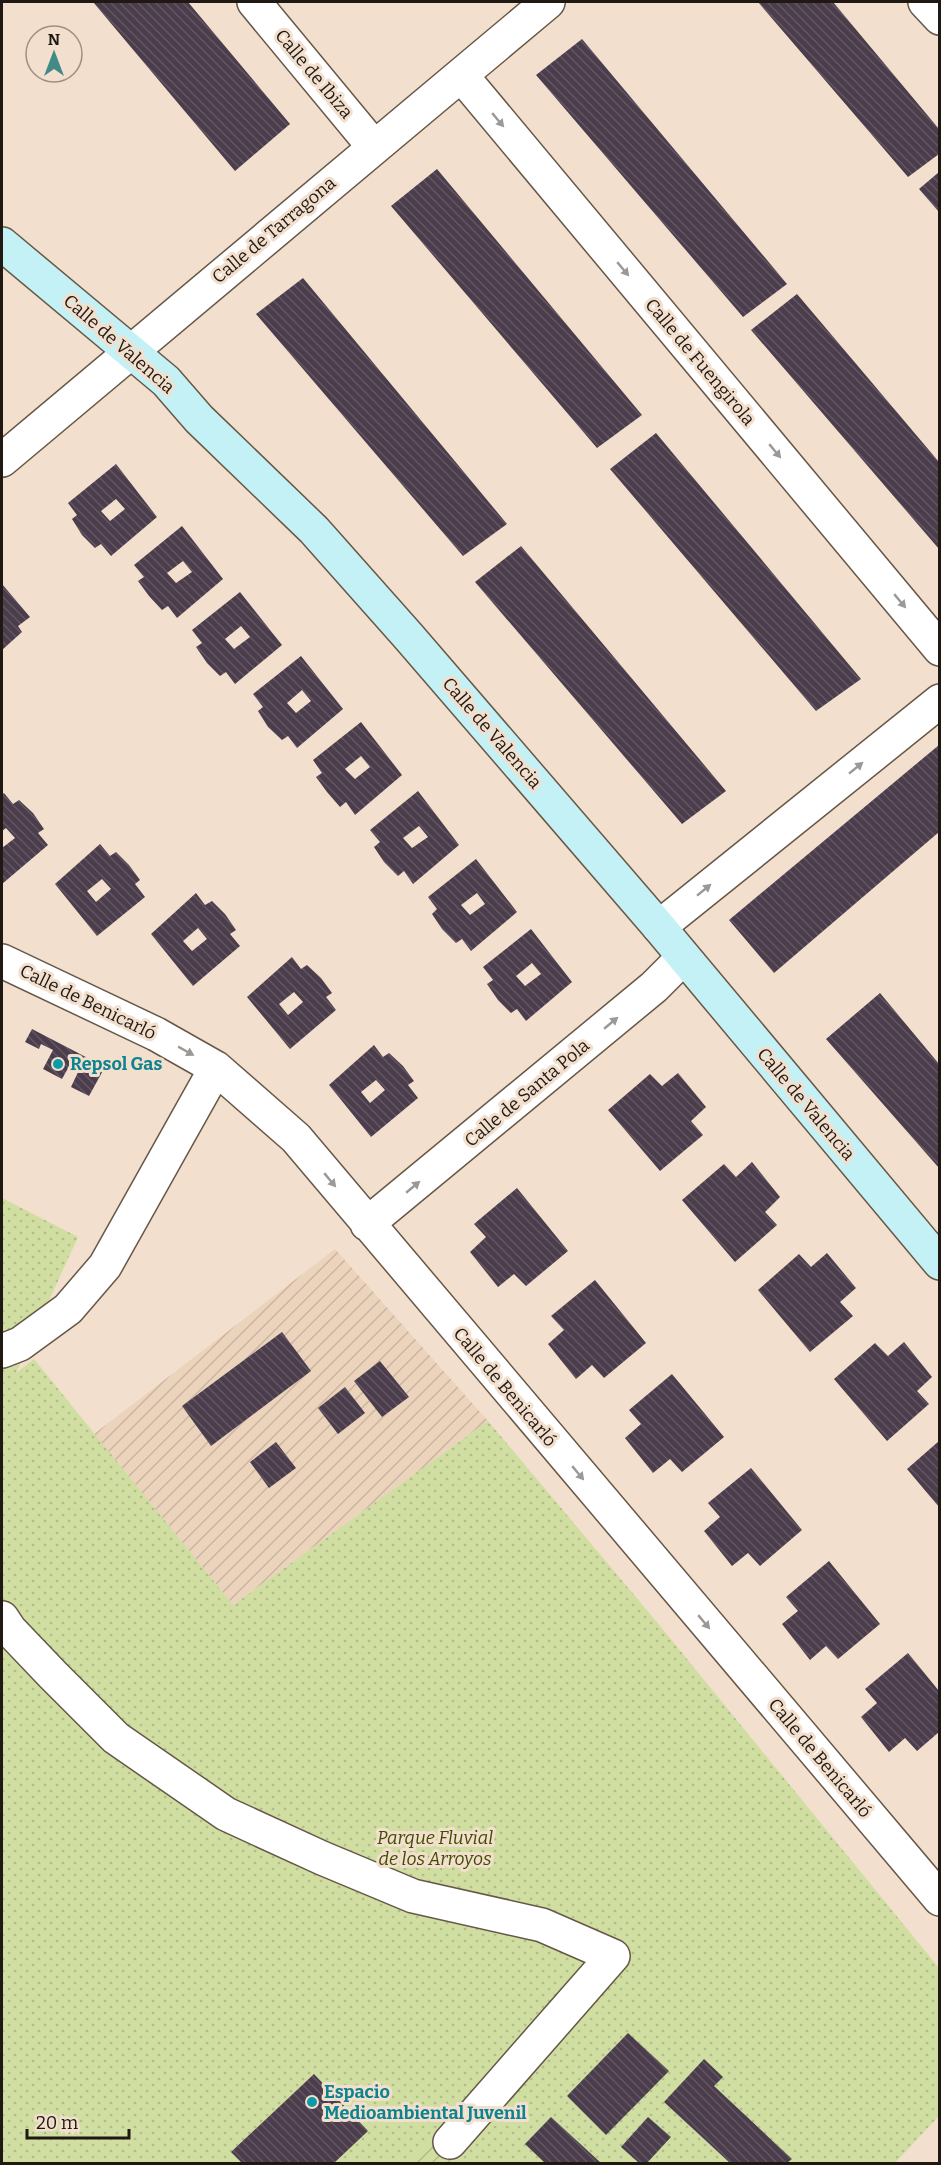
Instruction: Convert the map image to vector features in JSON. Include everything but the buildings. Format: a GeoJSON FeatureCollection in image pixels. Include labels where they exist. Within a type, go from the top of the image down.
{"type":"FeatureCollection","features":[{"type":"Feature","properties":{"kind":"street","name":"Calle de Ibiza"},"geometry":{"type":"LineString","coordinates":[[254,2],[374,147]]}},
{"type":"Feature","properties":{"kind":"street","name":"Calle de Tarragona"},"geometry":{"type":"LineString","coordinates":[[2,460],[129,351],[548,2]]}},
{"type":"Feature","properties":{"kind":"street"},"geometry":{"type":"LineString","coordinates":[[925,2],[939,18]]}},
{"type":"Feature","properties":{"kind":"street","name":"Calle de Fuengirola"},"geometry":{"type":"LineString","coordinates":[[461,75],[939,649]]}},
{"type":"Feature","properties":{"kind":"street","name":"Calle de Valencia"},"geometry":{"type":"LineString","coordinates":[[2,244],[166,381],[199,419],[314,530],[659,927],[939,1263]]}},
{"type":"Feature","properties":{"kind":"street"},"geometry":{"type":"LineString","coordinates":[[659,927],[939,700]]}},
{"type":"Feature","properties":{"kind":"street","name":"Calle de Santa Pola"},"geometry":{"type":"LineString","coordinates":[[368,1224],[654,987],[683,958]]}},
{"type":"Feature","properties":{"kind":"street","name":"Calle de Benicarló"},"geometry":{"type":"LineString","coordinates":[[2,961],[156,1034],[216,1068],[296,1138],[939,1899]]}},
{"type":"Feature","properties":{"kind":"street"},"geometry":{"type":"LineString","coordinates":[[2,1351],[20,1344],[68,1308],[105,1266],[216,1068]]}},
{"type":"Feature","properties":{"kind":"street"},"geometry":{"type":"LineString","coordinates":[[2,1618],[10,1630],[116,1738],[226,1814],[413,1896],[542,1925],[613,1956],[450,2142]]}},
{"type":"Feature","properties":{"kind":"shaded area"},"geometry":{"type":"Polygon","coordinates":[[[335,1249],[488,1421],[233,1605],[94,1434],[335,1249]]]}},
{"type":"Feature","properties":{"kind":"green space","name":"Parque Fluvial de los Arroyos"},"geometry":{"type":"Polygon","coordinates":[[[2,1198],[78,1237],[16,1373],[34,1359],[233,1605],[488,1421],[656,1621],[939,1968],[939,2116],[895,2163],[2,2163],[2,1198]]]}},
{"type":"Feature","properties":{"kind":"green space"},"geometry":{"type":"Polygon","coordinates":[[[433,2137],[461,2163],[407,2164],[433,2137]]]}},
{"type":"Feature","properties":{"kind":"place","name":"Repsol Gas"},"geometry":{"type":"Point","coordinates":[58,1064]}},
{"type":"Feature","properties":{"kind":"place","name":"Espacio Medioambiental Juvenil"},"geometry":{"type":"Point","coordinates":[312,2102]}}]}
